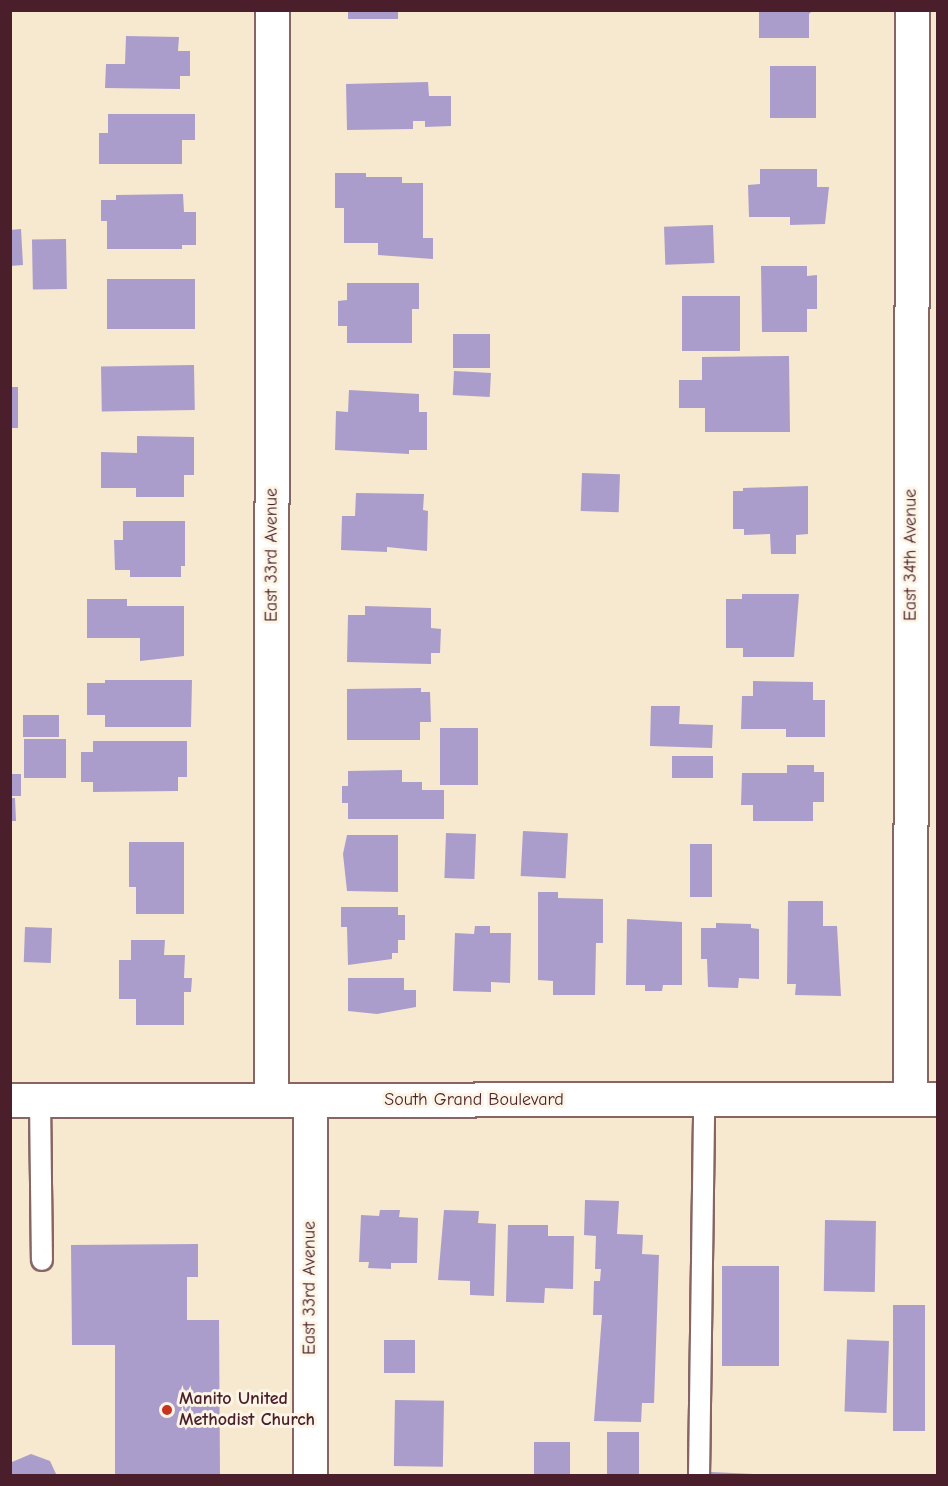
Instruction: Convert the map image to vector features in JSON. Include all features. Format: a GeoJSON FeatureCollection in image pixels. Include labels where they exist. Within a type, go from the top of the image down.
{"type":"FeatureCollection","features":[{"type":"Feature","properties":{"kind":"street","name":"East 33rd Avenue"},"geometry":{"type":"LineString","coordinates":[[271,1100],[272,10]]}},
{"type":"Feature","properties":{"kind":"street","name":"East 34th Avenue"},"geometry":{"type":"LineString","coordinates":[[912,10],[923,1099]]}},
{"type":"Feature","properties":{"kind":"street","name":"South Grand Boulevard"},"geometry":{"type":"LineString","coordinates":[[25,1100],[923,1099]]}},
{"type":"Feature","properties":{"kind":"street","name":"East 33rd Avenue"},"geometry":{"type":"LineString","coordinates":[[310,1100],[310,1476]]}},
{"type":"Feature","properties":{"kind":"lane"},"geometry":{"type":"LineString","coordinates":[[699,1476],[704,1099]]}},
{"type":"Feature","properties":{"kind":"lane"},"geometry":{"type":"LineString","coordinates":[[25,1100],[42,1260]]}},
{"type":"Feature","properties":{"kind":"building"},"geometry":{"type":"Polygon","coordinates":[[[348,10],[398,10],[398,19],[348,19],[348,10]]]}},
{"type":"Feature","properties":{"kind":"building"},"geometry":{"type":"Polygon","coordinates":[[[759,10],[813,10],[809,14],[809,38],[759,38],[759,10]]]}},
{"type":"Feature","properties":{"kind":"building"},"geometry":{"type":"Polygon","coordinates":[[[126,36],[179,37],[178,51],[190,51],[190,76],[180,76],[180,89],[105,88],[106,64],[125,64],[126,36]]]}},
{"type":"Feature","properties":{"kind":"building"},"geometry":{"type":"Polygon","coordinates":[[[770,66],[816,66],[816,118],[770,118],[770,66]]]}},
{"type":"Feature","properties":{"kind":"building"},"geometry":{"type":"Polygon","coordinates":[[[428,82],[429,96],[451,96],[451,126],[425,127],[425,121],[413,121],[413,129],[347,130],[346,84],[428,82]]]}},
{"type":"Feature","properties":{"kind":"building"},"geometry":{"type":"Polygon","coordinates":[[[108,114],[195,114],[195,140],[182,140],[182,164],[99,164],[99,133],[108,133],[108,114]]]}},
{"type":"Feature","properties":{"kind":"building"},"geometry":{"type":"Polygon","coordinates":[[[760,169],[817,169],[817,187],[829,187],[825,224],[790,225],[790,217],[749,217],[748,185],[760,184],[760,169]]]}},
{"type":"Feature","properties":{"kind":"building"},"geometry":{"type":"Polygon","coordinates":[[[335,173],[366,173],[366,177],[402,177],[402,183],[423,183],[423,238],[433,238],[433,259],[378,255],[378,243],[344,243],[344,208],[335,208],[335,173]]]}},
{"type":"Feature","properties":{"kind":"building"},"geometry":{"type":"Polygon","coordinates":[[[183,194],[184,212],[196,212],[196,245],[182,245],[182,249],[107,249],[107,221],[101,221],[101,200],[116,200],[116,195],[183,194]]]}},
{"type":"Feature","properties":{"kind":"building"},"geometry":{"type":"Polygon","coordinates":[[[713,225],[714,263],[665,265],[664,227],[713,225]]]}},
{"type":"Feature","properties":{"kind":"building"},"geometry":{"type":"Polygon","coordinates":[[[21,229],[23,265],[10,266],[10,230],[21,229]]]}},
{"type":"Feature","properties":{"kind":"building"},"geometry":{"type":"Polygon","coordinates":[[[66,239],[67,289],[33,290],[32,240],[66,239]]]}},
{"type":"Feature","properties":{"kind":"building"},"geometry":{"type":"Polygon","coordinates":[[[761,266],[807,266],[807,276],[817,275],[817,309],[807,309],[807,332],[762,332],[761,266]]]}},
{"type":"Feature","properties":{"kind":"building"},"geometry":{"type":"Polygon","coordinates":[[[107,279],[195,279],[195,329],[107,329],[107,279]]]}},
{"type":"Feature","properties":{"kind":"building"},"geometry":{"type":"Polygon","coordinates":[[[347,283],[419,283],[419,309],[412,309],[412,343],[347,343],[347,326],[338,326],[338,301],[347,300],[347,283]]]}},
{"type":"Feature","properties":{"kind":"building"},"geometry":{"type":"Polygon","coordinates":[[[682,296],[740,296],[740,351],[682,351],[682,296]]]}},
{"type":"Feature","properties":{"kind":"building"},"geometry":{"type":"Polygon","coordinates":[[[453,334],[490,334],[490,368],[453,368],[453,334]]]}},
{"type":"Feature","properties":{"kind":"building"},"geometry":{"type":"Polygon","coordinates":[[[789,356],[790,432],[705,432],[705,408],[679,408],[679,380],[702,380],[702,357],[789,356]]]}},
{"type":"Feature","properties":{"kind":"building"},"geometry":{"type":"Polygon","coordinates":[[[194,365],[195,410],[102,412],[101,367],[194,365]]]}},
{"type":"Feature","properties":{"kind":"building"},"geometry":{"type":"Polygon","coordinates":[[[454,371],[491,373],[490,397],[453,395],[454,371]]]}},
{"type":"Feature","properties":{"kind":"building"},"geometry":{"type":"Polygon","coordinates":[[[10,387],[18,387],[18,428],[10,428],[10,387]]]}},
{"type":"Feature","properties":{"kind":"building"},"geometry":{"type":"Polygon","coordinates":[[[349,390],[419,394],[419,412],[427,412],[427,450],[409,450],[409,454],[335,450],[336,411],[348,412],[349,390]]]}},
{"type":"Feature","properties":{"kind":"building"},"geometry":{"type":"Polygon","coordinates":[[[137,436],[194,437],[194,475],[184,475],[184,497],[136,497],[136,488],[101,488],[101,452],[137,453],[137,436]]]}},
{"type":"Feature","properties":{"kind":"building"},"geometry":{"type":"Polygon","coordinates":[[[582,473],[620,474],[619,512],[581,511],[582,473]]]}},
{"type":"Feature","properties":{"kind":"building"},"geometry":{"type":"Polygon","coordinates":[[[808,486],[808,534],[796,535],[796,554],[771,554],[770,534],[744,535],[744,529],[733,529],[733,491],[743,491],[743,488],[808,486]]]}},
{"type":"Feature","properties":{"kind":"building"},"geometry":{"type":"Polygon","coordinates":[[[356,493],[424,494],[423,510],[428,511],[427,551],[387,547],[387,552],[341,550],[342,516],[355,516],[356,493]]]}},
{"type":"Feature","properties":{"kind":"building"},"geometry":{"type":"Polygon","coordinates":[[[123,521],[185,521],[185,566],[181,566],[181,577],[130,577],[130,570],[115,570],[114,540],[123,540],[123,521]]]}},
{"type":"Feature","properties":{"kind":"building"},"geometry":{"type":"Polygon","coordinates":[[[742,594],[799,594],[794,657],[743,657],[743,648],[726,648],[726,599],[742,599],[742,594]]]}},
{"type":"Feature","properties":{"kind":"building"},"geometry":{"type":"Polygon","coordinates":[[[87,599],[127,599],[127,606],[184,606],[184,656],[140,661],[140,638],[87,638],[87,599]]]}},
{"type":"Feature","properties":{"kind":"building"},"geometry":{"type":"Polygon","coordinates":[[[365,606],[431,608],[431,628],[441,629],[440,653],[431,653],[431,664],[347,662],[348,615],[365,615],[365,606]]]}},
{"type":"Feature","properties":{"kind":"building"},"geometry":{"type":"Polygon","coordinates":[[[105,680],[192,680],[191,727],[105,727],[105,715],[87,715],[87,683],[105,683],[105,680]]]}},
{"type":"Feature","properties":{"kind":"building"},"geometry":{"type":"Polygon","coordinates":[[[753,681],[813,682],[813,700],[825,700],[825,737],[786,737],[786,729],[741,729],[742,696],[753,696],[753,681]]]}},
{"type":"Feature","properties":{"kind":"building"},"geometry":{"type":"Polygon","coordinates":[[[421,688],[421,692],[430,692],[431,722],[420,722],[420,740],[347,740],[347,689],[421,688]]]}},
{"type":"Feature","properties":{"kind":"building"},"geometry":{"type":"Polygon","coordinates":[[[651,706],[680,706],[679,724],[713,725],[712,748],[650,746],[651,706]]]}},
{"type":"Feature","properties":{"kind":"building"},"geometry":{"type":"Polygon","coordinates":[[[23,715],[59,715],[59,737],[23,737],[23,715]]]}},
{"type":"Feature","properties":{"kind":"building"},"geometry":{"type":"Polygon","coordinates":[[[440,728],[478,728],[478,785],[440,785],[440,728]]]}},
{"type":"Feature","properties":{"kind":"building"},"geometry":{"type":"Polygon","coordinates":[[[24,739],[66,739],[66,778],[24,778],[24,739]]]}},
{"type":"Feature","properties":{"kind":"building"},"geometry":{"type":"Polygon","coordinates":[[[93,741],[187,741],[187,777],[178,777],[178,791],[93,792],[93,782],[81,782],[81,752],[93,752],[93,741]]]}},
{"type":"Feature","properties":{"kind":"building"},"geometry":{"type":"Polygon","coordinates":[[[672,756],[713,756],[713,778],[672,778],[672,756]]]}},
{"type":"Feature","properties":{"kind":"building"},"geometry":{"type":"Polygon","coordinates":[[[787,765],[814,765],[814,772],[824,772],[824,802],[813,802],[813,821],[753,821],[753,805],[741,805],[742,773],[787,773],[787,765]]]}},
{"type":"Feature","properties":{"kind":"building"},"geometry":{"type":"Polygon","coordinates":[[[402,770],[402,782],[422,782],[422,790],[444,790],[444,819],[348,819],[348,803],[342,803],[342,786],[348,786],[348,771],[402,770]]]}},
{"type":"Feature","properties":{"kind":"building"},"geometry":{"type":"Polygon","coordinates":[[[10,774],[21,774],[21,796],[10,796],[10,774]]]}},
{"type":"Feature","properties":{"kind":"building"},"geometry":{"type":"Polygon","coordinates":[[[10,798],[15,798],[16,821],[10,821],[10,798]]]}},
{"type":"Feature","properties":{"kind":"building"},"geometry":{"type":"Polygon","coordinates":[[[523,831],[568,833],[566,878],[521,876],[523,831]]]}},
{"type":"Feature","properties":{"kind":"building"},"geometry":{"type":"Polygon","coordinates":[[[446,833],[476,834],[474,879],[444,878],[446,833]]]}},
{"type":"Feature","properties":{"kind":"building"},"geometry":{"type":"Polygon","coordinates":[[[347,835],[398,835],[398,892],[347,891],[343,854],[347,835]]]}},
{"type":"Feature","properties":{"kind":"building"},"geometry":{"type":"Polygon","coordinates":[[[129,842],[184,842],[184,914],[136,914],[136,887],[129,887],[129,842]]]}},
{"type":"Feature","properties":{"kind":"building"},"geometry":{"type":"Polygon","coordinates":[[[690,844],[712,844],[712,897],[690,897],[690,844]]]}},
{"type":"Feature","properties":{"kind":"building"},"geometry":{"type":"Polygon","coordinates":[[[538,892],[558,892],[558,898],[603,899],[603,943],[596,943],[595,995],[553,995],[553,981],[538,980],[538,892]]]}},
{"type":"Feature","properties":{"kind":"building"},"geometry":{"type":"Polygon","coordinates":[[[788,901],[823,901],[823,926],[837,926],[841,996],[795,995],[796,984],[787,984],[788,901]]]}},
{"type":"Feature","properties":{"kind":"building"},"geometry":{"type":"Polygon","coordinates":[[[341,907],[398,907],[398,915],[405,915],[405,940],[398,940],[398,953],[392,953],[392,959],[348,965],[347,927],[341,927],[341,907]]]}},
{"type":"Feature","properties":{"kind":"building"},"geometry":{"type":"Polygon","coordinates":[[[627,919],[682,922],[682,985],[663,985],[662,991],[645,991],[645,985],[626,985],[627,919]]]}},
{"type":"Feature","properties":{"kind":"building"},"geometry":{"type":"Polygon","coordinates":[[[716,923],[751,924],[751,928],[759,929],[759,979],[739,978],[738,988],[708,987],[707,959],[701,959],[701,928],[716,928],[716,923]]]}},
{"type":"Feature","properties":{"kind":"building"},"geometry":{"type":"Polygon","coordinates":[[[475,926],[490,926],[490,933],[511,933],[510,983],[491,982],[491,992],[453,991],[455,933],[474,934],[475,926]]]}},
{"type":"Feature","properties":{"kind":"building"},"geometry":{"type":"Polygon","coordinates":[[[25,927],[52,928],[51,963],[24,962],[25,927]]]}},
{"type":"Feature","properties":{"kind":"building"},"geometry":{"type":"Polygon","coordinates":[[[131,940],[165,940],[164,955],[185,955],[184,978],[192,978],[191,992],[184,992],[184,1025],[136,1025],[136,999],[119,999],[119,960],[131,960],[131,940]]]}},
{"type":"Feature","properties":{"kind":"building"},"geometry":{"type":"Polygon","coordinates":[[[348,978],[404,978],[404,990],[416,990],[416,1007],[377,1014],[348,1011],[348,978]]]}},
{"type":"Feature","properties":{"kind":"building"},"geometry":{"type":"Polygon","coordinates":[[[585,1200],[619,1201],[617,1234],[643,1235],[642,1254],[659,1255],[654,1403],[642,1403],[641,1422],[594,1421],[602,1315],[593,1315],[594,1281],[600,1281],[601,1269],[595,1269],[596,1236],[584,1235],[585,1200]]]}},
{"type":"Feature","properties":{"kind":"building"},"geometry":{"type":"Polygon","coordinates":[[[380,1210],[400,1210],[399,1217],[418,1218],[417,1263],[391,1263],[391,1269],[368,1268],[369,1262],[359,1262],[361,1215],[379,1216],[380,1210]]]}},
{"type":"Feature","properties":{"kind":"building"},"geometry":{"type":"Polygon","coordinates":[[[444,1210],[479,1211],[478,1223],[496,1224],[494,1296],[470,1295],[470,1281],[438,1280],[444,1210]]]}},
{"type":"Feature","properties":{"kind":"building"},"geometry":{"type":"Polygon","coordinates":[[[825,1220],[876,1221],[875,1292],[824,1291],[825,1220]]]}},
{"type":"Feature","properties":{"kind":"building"},"geometry":{"type":"Polygon","coordinates":[[[508,1225],[548,1225],[548,1236],[574,1236],[573,1289],[545,1288],[544,1303],[506,1302],[508,1225]]]}},
{"type":"Feature","properties":{"kind":"building","name":"Manito United Methodist Church"},"geometry":{"type":"Polygon","coordinates":[[[198,1244],[198,1277],[187,1277],[187,1320],[219,1320],[220,1476],[115,1476],[115,1345],[72,1345],[71,1245],[198,1244]]]}},
{"type":"Feature","properties":{"kind":"building"},"geometry":{"type":"Polygon","coordinates":[[[722,1266],[779,1266],[779,1366],[722,1366],[722,1266]]]}},
{"type":"Feature","properties":{"kind":"building"},"geometry":{"type":"Polygon","coordinates":[[[893,1305],[925,1305],[925,1431],[893,1431],[893,1305]]]}},
{"type":"Feature","properties":{"kind":"building"},"geometry":{"type":"Polygon","coordinates":[[[384,1340],[415,1340],[415,1373],[384,1373],[384,1340]]]}},
{"type":"Feature","properties":{"kind":"building"},"geometry":{"type":"Polygon","coordinates":[[[847,1340],[889,1341],[886,1413],[845,1411],[847,1340]]]}},
{"type":"Feature","properties":{"kind":"building"},"geometry":{"type":"Polygon","coordinates":[[[395,1400],[444,1401],[443,1467],[394,1466],[395,1400]]]}},
{"type":"Feature","properties":{"kind":"building"},"geometry":{"type":"Polygon","coordinates":[[[607,1432],[639,1432],[639,1476],[607,1476],[607,1432]]]}},
{"type":"Feature","properties":{"kind":"building"},"geometry":{"type":"Polygon","coordinates":[[[534,1442],[570,1442],[570,1476],[534,1476],[534,1442]]]}},
{"type":"Feature","properties":{"kind":"building"},"geometry":{"type":"Polygon","coordinates":[[[31,1454],[50,1461],[57,1476],[10,1476],[12,1462],[31,1454]]]}},
{"type":"Feature","properties":{"kind":"building"},"geometry":{"type":"Polygon","coordinates":[[[711,1472],[754,1474],[754,1476],[711,1476],[711,1472]]]}},
{"type":"Feature","properties":{"kind":"place","name":"Manito United Methodist Church"},"geometry":{"type":"Point","coordinates":[167,1410]}}]}
